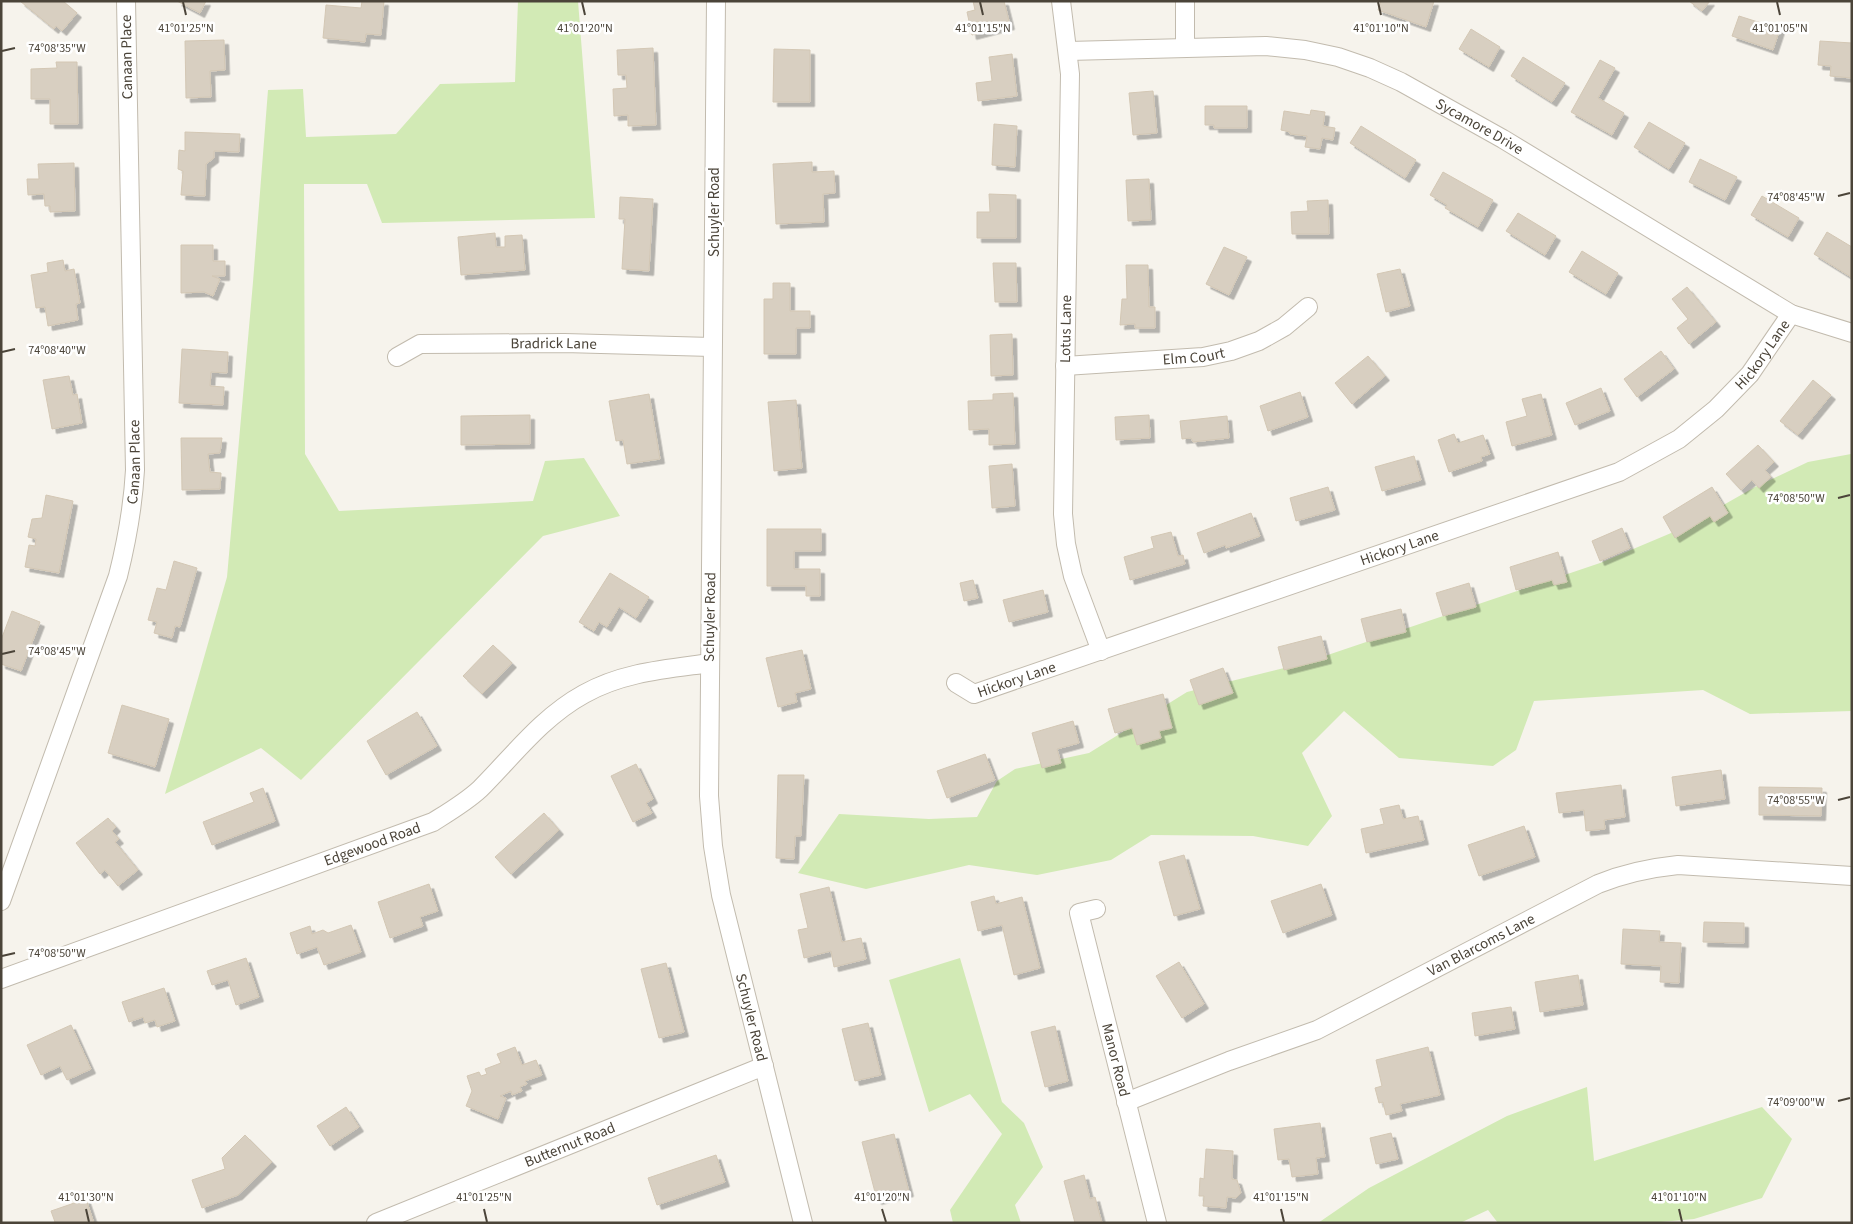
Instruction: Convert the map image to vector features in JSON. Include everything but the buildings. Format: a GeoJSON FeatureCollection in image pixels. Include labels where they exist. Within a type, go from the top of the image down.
{"type":"FeatureCollection","features":[{"type":"Feature","properties":{"kind":"street","name":"Canaan Place"},"geometry":{"type":"LineString","coordinates":[[1,900],[118,576],[133,503],[135,470],[126,1]]}},
{"type":"Feature","properties":{"kind":"street","name":"Schuyler Road"},"geometry":{"type":"LineString","coordinates":[[716,1],[709,796],[713,846],[721,895],[803,1223]]}},
{"type":"Feature","properties":{"kind":"street","name":"Lotus Lane"},"geometry":{"type":"LineString","coordinates":[[1061,1],[1070,74],[1063,514],[1066,544],[1073,576],[1101,651]]}},
{"type":"Feature","properties":{"kind":"street"},"geometry":{"type":"LineString","coordinates":[[1184,47],[1185,1]]}},
{"type":"Feature","properties":{"kind":"street","name":"Sycamore Drive"},"geometry":{"type":"LineString","coordinates":[[1068,51],[1266,46],[1305,50],[1338,57],[1370,68],[1401,82],[1503,139],[1791,314],[1852,333]]}},
{"type":"Feature","properties":{"kind":"street","name":"Elm Court"},"geometry":{"type":"LineString","coordinates":[[1066,366],[1203,357],[1231,351],[1259,341],[1284,327],[1308,307]]}},
{"type":"Feature","properties":{"kind":"street","name":"Hickory Lane"},"geometry":{"type":"LineString","coordinates":[[956,684],[974,694],[1619,472],[1679,439],[1716,409],[1750,374],[1791,314]]}},
{"type":"Feature","properties":{"kind":"street","name":"Bradrick Lane"},"geometry":{"type":"LineString","coordinates":[[397,357],[420,344],[564,343],[712,346]]}},
{"type":"Feature","properties":{"kind":"street","name":"Edgewood Road"},"geometry":{"type":"LineString","coordinates":[[1,979],[433,822],[460,806],[479,790],[544,723],[584,694],[609,682],[636,674],[710,663]]}},
{"type":"Feature","properties":{"kind":"street","name":"Van Blarcoms Lane"},"geometry":{"type":"LineString","coordinates":[[1126,1102],[1237,1058],[1317,1030],[1598,884],[1623,874],[1650,868],[1678,865],[1852,876]]}},
{"type":"Feature","properties":{"kind":"street","name":"Manor Road"},"geometry":{"type":"LineString","coordinates":[[1096,909],[1079,913],[1156,1223]]}},
{"type":"Feature","properties":{"kind":"street","name":"Butternut Road"},"geometry":{"type":"LineString","coordinates":[[376,1223],[764,1066]]}},
{"type":"Feature","properties":{"kind":"green space"},"geometry":{"type":"Polygon","coordinates":[[[518,1],[578,1],[595,218],[382,223],[367,184],[304,184],[305,454],[339,511],[533,501],[545,461],[584,458],[620,516],[543,536],[301,780],[261,748],[165,794],[227,577],[268,90],[303,89],[306,137],[396,134],[440,84],[515,82],[518,1]]]}},
{"type":"Feature","properties":{"kind":"green space"},"geometry":{"type":"Polygon","coordinates":[[[1851,454],[1852,711],[1750,714],[1703,690],[1534,701],[1516,750],[1493,766],[1399,758],[1344,711],[1302,753],[1332,816],[1308,846],[1253,836],[1151,835],[1111,860],[1037,875],[969,865],[866,889],[798,873],[839,814],[929,819],[977,817],[997,781],[1015,769],[1089,753],[1187,692],[1304,663],[1600,563],[1683,528],[1755,487],[1808,462],[1851,454]]]}},
{"type":"Feature","properties":{"kind":"green space"},"geometry":{"type":"Polygon","coordinates":[[[960,958],[1002,1102],[1024,1123],[1043,1167],[1015,1205],[1021,1223],[953,1223],[950,1210],[1002,1134],[970,1094],[929,1112],[889,980],[960,958]]]}},
{"type":"Feature","properties":{"kind":"green space"},"geometry":{"type":"Polygon","coordinates":[[[1587,1087],[1594,1161],[1762,1107],[1792,1139],[1762,1198],[1694,1219],[1650,1223],[1498,1223],[1488,1210],[1460,1223],[1318,1223],[1369,1188],[1507,1116],[1587,1087]]]}}]}
